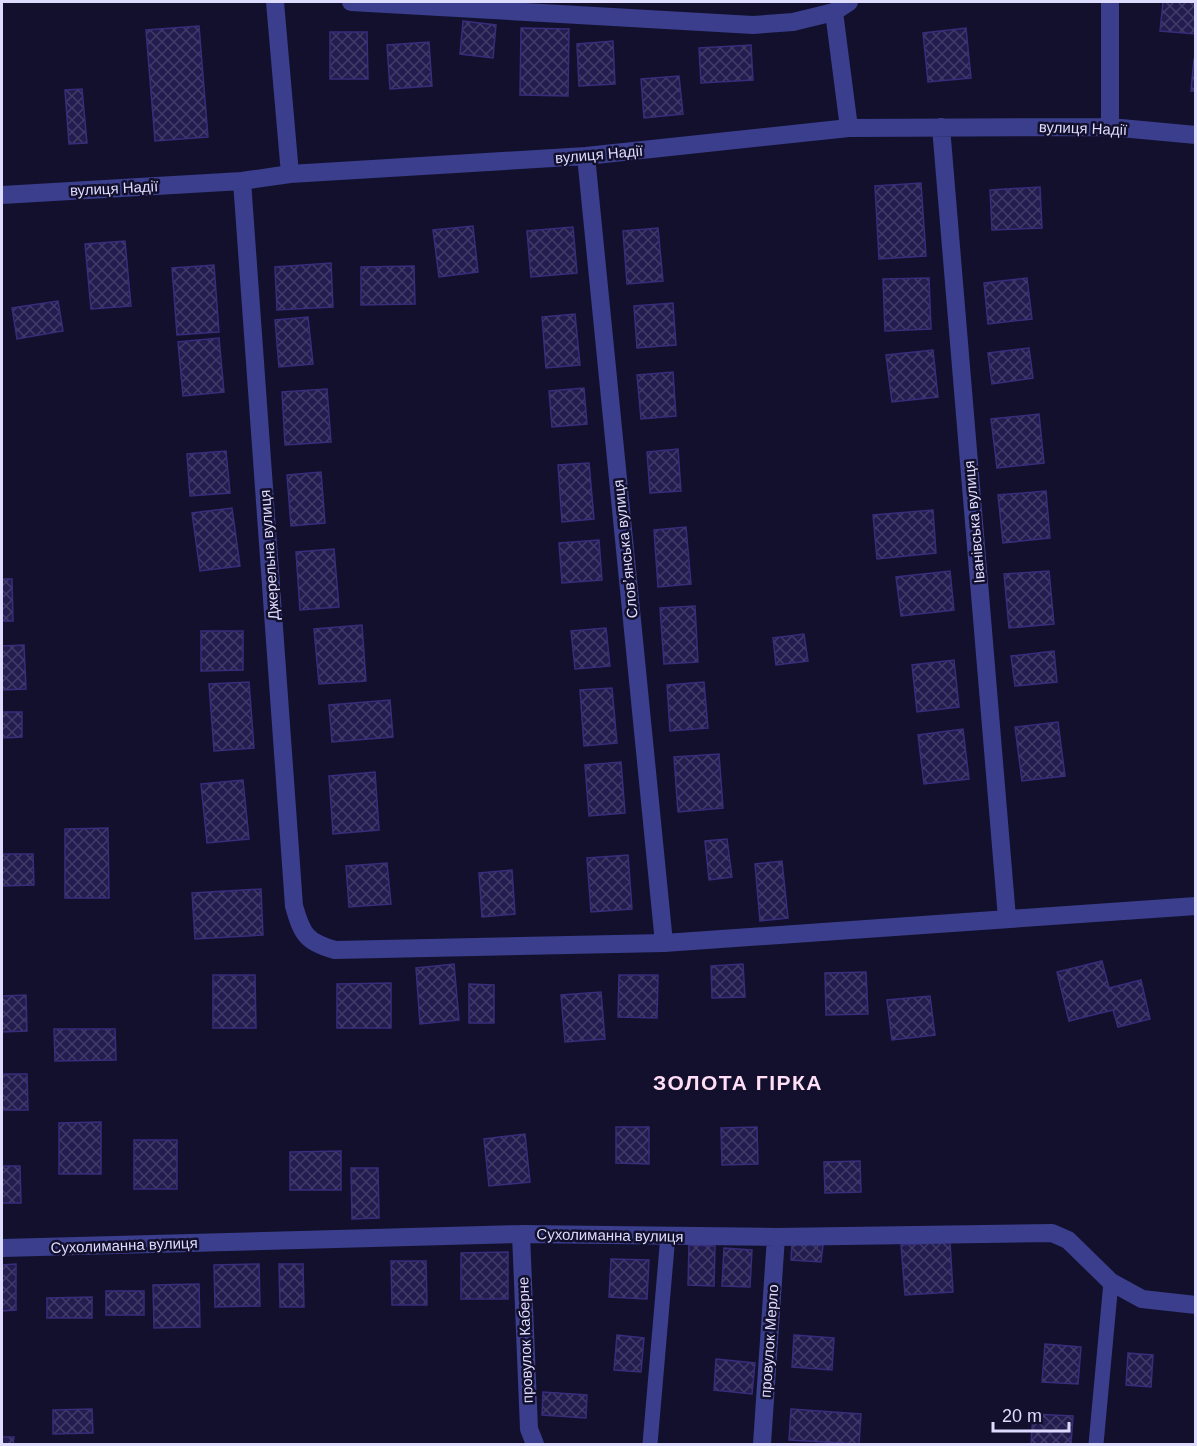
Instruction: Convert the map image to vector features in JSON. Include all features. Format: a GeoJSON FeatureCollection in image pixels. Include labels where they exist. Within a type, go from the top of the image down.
{"type":"FeatureCollection","features":[{"type":"Feature","properties":{"kind":"street"},"geometry":{"type":"LineString","coordinates":[[275,2],[290,174]]}},
{"type":"Feature","properties":{"kind":"street"},"geometry":{"type":"LineString","coordinates":[[351,2],[753,26],[793,22],[841,7],[849,128]]}},
{"type":"Feature","properties":{"kind":"street"},"geometry":{"type":"LineString","coordinates":[[1110,2],[1110,127]]}},
{"type":"Feature","properties":{"kind":"street","name":"Іванівська вулиця"},"geometry":{"type":"LineString","coordinates":[[940,127],[1007,918]]}},
{"type":"Feature","properties":{"kind":"street","name":"вулиця Надії"},"geometry":{"type":"LineString","coordinates":[[2,195],[242,181],[290,174],[586,156],[849,128],[1110,127],[1196,135]]}},
{"type":"Feature","properties":{"kind":"street","name":"Словʼянська вулиця"},"geometry":{"type":"LineString","coordinates":[[586,156],[664,943]]}},
{"type":"Feature","properties":{"kind":"street","name":"Джерельна вулиця"},"geometry":{"type":"LineString","coordinates":[[242,181],[294,906],[300,928],[316,945],[335,950],[664,943]]}},
{"type":"Feature","properties":{"kind":"street"},"geometry":{"type":"LineString","coordinates":[[664,943],[1196,906]]}},
{"type":"Feature","properties":{"kind":"street","name":"Сухолиманна вулиця"},"geometry":{"type":"LineString","coordinates":[[2,1248],[521,1234],[776,1237],[1052,1233],[1068,1240],[1111,1282],[1142,1299],[1196,1305]]}},
{"type":"Feature","properties":{"kind":"street","name":"провулок Каберне"},"geometry":{"type":"LineString","coordinates":[[521,1234],[529,1429],[535,1444]]}},
{"type":"Feature","properties":{"kind":"street","name":"провулок Мерло"},"geometry":{"type":"LineString","coordinates":[[762,1444],[776,1237]]}},
{"type":"Feature","properties":{"kind":"lane"},"geometry":{"type":"LineString","coordinates":[[650,1444],[668,1235]]}},
{"type":"Feature","properties":{"kind":"lane"},"geometry":{"type":"LineString","coordinates":[[1096,1444],[1111,1282]]}},
{"type":"Feature","properties":{"kind":"building"},"geometry":{"type":"Polygon","coordinates":[[[1163,2],[1196,2],[1196,34],[1160,31],[1163,2]]]}},
{"type":"Feature","properties":{"kind":"building"},"geometry":{"type":"Polygon","coordinates":[[[463,21],[496,25],[493,58],[460,54],[463,21]]]}},
{"type":"Feature","properties":{"kind":"building"},"geometry":{"type":"Polygon","coordinates":[[[199,26],[208,137],[155,141],[146,30],[199,26]]]}},
{"type":"Feature","properties":{"kind":"building"},"geometry":{"type":"Polygon","coordinates":[[[521,28],[569,29],[568,96],[520,95],[521,28]]]}},
{"type":"Feature","properties":{"kind":"building"},"geometry":{"type":"Polygon","coordinates":[[[966,28],[971,78],[928,82],[923,33],[966,28]]]}},
{"type":"Feature","properties":{"kind":"building"},"geometry":{"type":"Polygon","coordinates":[[[330,32],[367,32],[368,79],[330,79],[330,32]]]}},
{"type":"Feature","properties":{"kind":"building"},"geometry":{"type":"Polygon","coordinates":[[[613,41],[615,84],[579,86],[577,44],[613,41]]]}},
{"type":"Feature","properties":{"kind":"building"},"geometry":{"type":"Polygon","coordinates":[[[429,42],[432,86],[390,89],[387,45],[429,42]]]}},
{"type":"Feature","properties":{"kind":"building"},"geometry":{"type":"Polygon","coordinates":[[[751,45],[753,80],[701,83],[699,48],[751,45]]]}},
{"type":"Feature","properties":{"kind":"building"},"geometry":{"type":"Polygon","coordinates":[[[1194,59],[1196,59],[1196,91],[1191,91],[1194,59]]]}},
{"type":"Feature","properties":{"kind":"building"},"geometry":{"type":"Polygon","coordinates":[[[679,76],[683,114],[644,118],[641,79],[679,76]]]}},
{"type":"Feature","properties":{"kind":"building"},"geometry":{"type":"Polygon","coordinates":[[[82,89],[87,143],[69,144],[65,90],[82,89]]]}},
{"type":"Feature","properties":{"kind":"building"},"geometry":{"type":"Polygon","coordinates":[[[921,183],[926,256],[879,259],[875,186],[921,183]]]}},
{"type":"Feature","properties":{"kind":"building"},"geometry":{"type":"Polygon","coordinates":[[[1040,187],[1042,228],[992,230],[990,190],[1040,187]]]}},
{"type":"Feature","properties":{"kind":"building"},"geometry":{"type":"Polygon","coordinates":[[[473,226],[478,272],[439,277],[433,230],[473,226]]]}},
{"type":"Feature","properties":{"kind":"building"},"geometry":{"type":"Polygon","coordinates":[[[573,227],[577,273],[531,277],[527,231],[573,227]]]}},
{"type":"Feature","properties":{"kind":"building"},"geometry":{"type":"Polygon","coordinates":[[[658,228],[663,281],[627,284],[623,231],[658,228]]]}},
{"type":"Feature","properties":{"kind":"building"},"geometry":{"type":"Polygon","coordinates":[[[125,241],[131,306],[91,309],[85,244],[125,241]]]}},
{"type":"Feature","properties":{"kind":"building"},"geometry":{"type":"Polygon","coordinates":[[[331,263],[333,307],[277,310],[275,267],[331,263]]]}},
{"type":"Feature","properties":{"kind":"building"},"geometry":{"type":"Polygon","coordinates":[[[214,265],[219,332],[177,335],[172,268],[214,265]]]}},
{"type":"Feature","properties":{"kind":"building"},"geometry":{"type":"Polygon","coordinates":[[[414,266],[415,304],[361,305],[361,267],[414,266]]]}},
{"type":"Feature","properties":{"kind":"building"},"geometry":{"type":"Polygon","coordinates":[[[929,278],[931,329],[885,331],[883,279],[929,278]]]}},
{"type":"Feature","properties":{"kind":"building"},"geometry":{"type":"Polygon","coordinates":[[[1027,278],[1032,319],[988,324],[984,283],[1027,278]]]}},
{"type":"Feature","properties":{"kind":"building"},"geometry":{"type":"Polygon","coordinates":[[[58,301],[63,331],[17,339],[12,308],[58,301]]]}},
{"type":"Feature","properties":{"kind":"building"},"geometry":{"type":"Polygon","coordinates":[[[673,303],[676,345],[637,348],[634,306],[673,303]]]}},
{"type":"Feature","properties":{"kind":"building"},"geometry":{"type":"Polygon","coordinates":[[[575,314],[580,365],[546,368],[542,317],[575,314]]]}},
{"type":"Feature","properties":{"kind":"building"},"geometry":{"type":"Polygon","coordinates":[[[308,317],[313,364],[279,367],[275,320],[308,317]]]}},
{"type":"Feature","properties":{"kind":"building"},"geometry":{"type":"Polygon","coordinates":[[[219,338],[224,392],[183,396],[178,342],[219,338]]]}},
{"type":"Feature","properties":{"kind":"building"},"geometry":{"type":"Polygon","coordinates":[[[1029,348],[1033,378],[992,384],[988,353],[1029,348]]]}},
{"type":"Feature","properties":{"kind":"building"},"geometry":{"type":"Polygon","coordinates":[[[933,350],[938,397],[892,402],[886,355],[933,350]]]}},
{"type":"Feature","properties":{"kind":"building"},"geometry":{"type":"Polygon","coordinates":[[[673,372],[676,416],[641,419],[637,375],[673,372]]]}},
{"type":"Feature","properties":{"kind":"building"},"geometry":{"type":"Polygon","coordinates":[[[584,388],[587,424],[552,427],[549,391],[584,388]]]}},
{"type":"Feature","properties":{"kind":"building"},"geometry":{"type":"Polygon","coordinates":[[[327,389],[331,442],[285,445],[282,392],[327,389]]]}},
{"type":"Feature","properties":{"kind":"building"},"geometry":{"type":"Polygon","coordinates":[[[1039,414],[1044,463],[997,468],[991,419],[1039,414]]]}},
{"type":"Feature","properties":{"kind":"building"},"geometry":{"type":"Polygon","coordinates":[[[678,449],[681,491],[650,493],[647,452],[678,449]]]}},
{"type":"Feature","properties":{"kind":"building"},"geometry":{"type":"Polygon","coordinates":[[[226,451],[230,493],[190,496],[187,454],[226,451]]]}},
{"type":"Feature","properties":{"kind":"building"},"geometry":{"type":"Polygon","coordinates":[[[589,463],[594,519],[562,522],[558,465],[589,463]]]}},
{"type":"Feature","properties":{"kind":"building"},"geometry":{"type":"Polygon","coordinates":[[[321,472],[325,523],[291,526],[287,475],[321,472]]]}},
{"type":"Feature","properties":{"kind":"building"},"geometry":{"type":"Polygon","coordinates":[[[1046,491],[1050,538],[1003,543],[998,495],[1046,491]]]}},
{"type":"Feature","properties":{"kind":"building"},"geometry":{"type":"Polygon","coordinates":[[[232,508],[240,566],[200,571],[192,513],[232,508]]]}},
{"type":"Feature","properties":{"kind":"building"},"geometry":{"type":"Polygon","coordinates":[[[933,510],[936,553],[877,559],[873,515],[933,510]]]}},
{"type":"Feature","properties":{"kind":"building"},"geometry":{"type":"Polygon","coordinates":[[[686,527],[691,584],[658,587],[654,530],[686,527]]]}},
{"type":"Feature","properties":{"kind":"building"},"geometry":{"type":"Polygon","coordinates":[[[599,540],[602,580],[562,583],[559,543],[599,540]]]}},
{"type":"Feature","properties":{"kind":"building"},"geometry":{"type":"Polygon","coordinates":[[[334,549],[339,607],[300,610],[296,552],[334,549]]]}},
{"type":"Feature","properties":{"kind":"building"},"geometry":{"type":"Polygon","coordinates":[[[950,571],[954,610],[901,616],[896,577],[950,571]]]}},
{"type":"Feature","properties":{"kind":"building"},"geometry":{"type":"Polygon","coordinates":[[[1049,571],[1054,624],[1009,628],[1004,574],[1049,571]]]}},
{"type":"Feature","properties":{"kind":"building"},"geometry":{"type":"Polygon","coordinates":[[[2,579],[12,579],[13,621],[2,621],[2,579]]]}},
{"type":"Feature","properties":{"kind":"building"},"geometry":{"type":"Polygon","coordinates":[[[695,606],[698,662],[664,664],[660,608],[695,606]]]}},
{"type":"Feature","properties":{"kind":"building"},"geometry":{"type":"Polygon","coordinates":[[[362,625],[366,681],[319,684],[314,629],[362,625]]]}},
{"type":"Feature","properties":{"kind":"building"},"geometry":{"type":"Polygon","coordinates":[[[606,628],[610,666],[575,669],[571,631],[606,628]]]}},
{"type":"Feature","properties":{"kind":"building"},"geometry":{"type":"Polygon","coordinates":[[[201,631],[243,631],[243,670],[201,671],[201,631]]]}},
{"type":"Feature","properties":{"kind":"building"},"geometry":{"type":"Polygon","coordinates":[[[804,634],[808,661],[776,665],[773,638],[804,634]]]}},
{"type":"Feature","properties":{"kind":"building"},"geometry":{"type":"Polygon","coordinates":[[[24,645],[26,689],[2,690],[2,646],[24,645]]]}},
{"type":"Feature","properties":{"kind":"building"},"geometry":{"type":"Polygon","coordinates":[[[1054,651],[1057,682],[1015,686],[1011,656],[1054,651]]]}},
{"type":"Feature","properties":{"kind":"building"},"geometry":{"type":"Polygon","coordinates":[[[954,660],[959,707],[917,712],[912,665],[954,660]]]}},
{"type":"Feature","properties":{"kind":"building"},"geometry":{"type":"Polygon","coordinates":[[[249,682],[254,748],[214,751],[209,684],[249,682]]]}},
{"type":"Feature","properties":{"kind":"building"},"geometry":{"type":"Polygon","coordinates":[[[704,682],[708,728],[670,731],[667,685],[704,682]]]}},
{"type":"Feature","properties":{"kind":"building"},"geometry":{"type":"Polygon","coordinates":[[[612,688],[617,743],[584,746],[580,690],[612,688]]]}},
{"type":"Feature","properties":{"kind":"building"},"geometry":{"type":"Polygon","coordinates":[[[390,700],[393,737],[332,742],[329,705],[390,700]]]}},
{"type":"Feature","properties":{"kind":"building"},"geometry":{"type":"Polygon","coordinates":[[[2,712],[22,712],[22,737],[2,738],[2,712]]]}},
{"type":"Feature","properties":{"kind":"building"},"geometry":{"type":"Polygon","coordinates":[[[1058,722],[1065,776],[1022,781],[1015,727],[1058,722]]]}},
{"type":"Feature","properties":{"kind":"building"},"geometry":{"type":"Polygon","coordinates":[[[963,729],[969,779],[924,784],[918,735],[963,729]]]}},
{"type":"Feature","properties":{"kind":"building"},"geometry":{"type":"Polygon","coordinates":[[[719,754],[723,808],[678,812],[674,757],[719,754]]]}},
{"type":"Feature","properties":{"kind":"building"},"geometry":{"type":"Polygon","coordinates":[[[621,762],[625,813],[589,816],[585,765],[621,762]]]}},
{"type":"Feature","properties":{"kind":"building"},"geometry":{"type":"Polygon","coordinates":[[[375,772],[379,830],[333,834],[329,776],[375,772]]]}},
{"type":"Feature","properties":{"kind":"building"},"geometry":{"type":"Polygon","coordinates":[[[243,780],[249,839],[207,843],[201,784],[243,780]]]}},
{"type":"Feature","properties":{"kind":"building"},"geometry":{"type":"Polygon","coordinates":[[[108,828],[109,898],[65,898],[65,829],[108,828]]]}},
{"type":"Feature","properties":{"kind":"building"},"geometry":{"type":"Polygon","coordinates":[[[727,839],[732,877],[709,880],[705,841],[727,839]]]}},
{"type":"Feature","properties":{"kind":"building"},"geometry":{"type":"Polygon","coordinates":[[[2,854],[33,854],[34,885],[2,886],[2,854]]]}},
{"type":"Feature","properties":{"kind":"building"},"geometry":{"type":"Polygon","coordinates":[[[628,855],[632,909],[591,912],[587,858],[628,855]]]}},
{"type":"Feature","properties":{"kind":"building"},"geometry":{"type":"Polygon","coordinates":[[[782,861],[788,918],[760,921],[755,864],[782,861]]]}},
{"type":"Feature","properties":{"kind":"building"},"geometry":{"type":"Polygon","coordinates":[[[387,863],[391,904],[349,907],[346,866],[387,863]]]}},
{"type":"Feature","properties":{"kind":"building"},"geometry":{"type":"Polygon","coordinates":[[[512,870],[515,914],[482,917],[479,873],[512,870]]]}},
{"type":"Feature","properties":{"kind":"building"},"geometry":{"type":"Polygon","coordinates":[[[261,889],[263,935],[195,939],[192,893],[261,889]]]}},
{"type":"Feature","properties":{"kind":"building"},"geometry":{"type":"Polygon","coordinates":[[[1102,961],[1109,988],[1141,980],[1150,1019],[1118,1027],[1113,1010],[1069,1021],[1057,972],[1102,961]]]}},
{"type":"Feature","properties":{"kind":"building"},"geometry":{"type":"Polygon","coordinates":[[[454,964],[459,1020],[420,1024],[416,968],[454,964]]]}},
{"type":"Feature","properties":{"kind":"building"},"geometry":{"type":"Polygon","coordinates":[[[743,964],[745,997],[712,998],[711,966],[743,964]]]}},
{"type":"Feature","properties":{"kind":"building"},"geometry":{"type":"Polygon","coordinates":[[[866,972],[868,1014],[826,1015],[825,973],[866,972]]]}},
{"type":"Feature","properties":{"kind":"building"},"geometry":{"type":"Polygon","coordinates":[[[213,975],[255,975],[256,1028],[213,1028],[213,975]]]}},
{"type":"Feature","properties":{"kind":"building"},"geometry":{"type":"Polygon","coordinates":[[[619,975],[658,975],[657,1018],[618,1017],[619,975]]]}},
{"type":"Feature","properties":{"kind":"building"},"geometry":{"type":"Polygon","coordinates":[[[391,983],[391,1028],[337,1028],[337,984],[391,983]]]}},
{"type":"Feature","properties":{"kind":"building"},"geometry":{"type":"Polygon","coordinates":[[[469,984],[494,985],[494,1023],[469,1023],[469,984]]]}},
{"type":"Feature","properties":{"kind":"building"},"geometry":{"type":"Polygon","coordinates":[[[601,992],[605,1039],[565,1042],[561,995],[601,992]]]}},
{"type":"Feature","properties":{"kind":"building"},"geometry":{"type":"Polygon","coordinates":[[[26,995],[27,1031],[2,1032],[2,996],[26,995]]]}},
{"type":"Feature","properties":{"kind":"building"},"geometry":{"type":"Polygon","coordinates":[[[930,996],[935,1035],[892,1040],[887,1000],[930,996]]]}},
{"type":"Feature","properties":{"kind":"building"},"geometry":{"type":"Polygon","coordinates":[[[54,1029],[115,1029],[116,1060],[55,1061],[54,1029]]]}},
{"type":"Feature","properties":{"kind":"building"},"geometry":{"type":"Polygon","coordinates":[[[2,1074],[27,1074],[28,1110],[2,1110],[2,1074]]]}},
{"type":"Feature","properties":{"kind":"building"},"geometry":{"type":"Polygon","coordinates":[[[101,1122],[101,1174],[59,1174],[59,1123],[101,1122]]]}},
{"type":"Feature","properties":{"kind":"building"},"geometry":{"type":"Polygon","coordinates":[[[616,1127],[649,1127],[649,1164],[616,1163],[616,1127]]]}},
{"type":"Feature","properties":{"kind":"building"},"geometry":{"type":"Polygon","coordinates":[[[757,1127],[758,1164],[722,1165],[721,1128],[757,1127]]]}},
{"type":"Feature","properties":{"kind":"building"},"geometry":{"type":"Polygon","coordinates":[[[525,1134],[530,1182],[489,1186],[484,1139],[525,1134]]]}},
{"type":"Feature","properties":{"kind":"building"},"geometry":{"type":"Polygon","coordinates":[[[134,1140],[177,1140],[177,1189],[134,1189],[134,1140]]]}},
{"type":"Feature","properties":{"kind":"building"},"geometry":{"type":"Polygon","coordinates":[[[341,1151],[341,1190],[290,1190],[290,1152],[341,1151]]]}},
{"type":"Feature","properties":{"kind":"building"},"geometry":{"type":"Polygon","coordinates":[[[860,1161],[861,1192],[825,1193],[824,1162],[860,1161]]]}},
{"type":"Feature","properties":{"kind":"building"},"geometry":{"type":"Polygon","coordinates":[[[2,1166],[20,1166],[21,1203],[2,1203],[2,1166]]]}},
{"type":"Feature","properties":{"kind":"building"},"geometry":{"type":"Polygon","coordinates":[[[351,1168],[378,1168],[379,1218],[352,1219],[351,1168]]]}},
{"type":"Feature","properties":{"kind":"building"},"geometry":{"type":"Polygon","coordinates":[[[950,1242],[953,1292],[905,1295],[901,1245],[950,1242]]]}},
{"type":"Feature","properties":{"kind":"building"},"geometry":{"type":"Polygon","coordinates":[[[792,1243],[823,1245],[821,1262],[791,1260],[792,1243]]]}},
{"type":"Feature","properties":{"kind":"building"},"geometry":{"type":"Polygon","coordinates":[[[689,1245],[715,1246],[714,1286],[688,1285],[689,1245]]]}},
{"type":"Feature","properties":{"kind":"building"},"geometry":{"type":"Polygon","coordinates":[[[724,1248],[752,1250],[750,1287],[722,1286],[724,1248]]]}},
{"type":"Feature","properties":{"kind":"building"},"geometry":{"type":"Polygon","coordinates":[[[508,1252],[508,1299],[461,1299],[461,1253],[508,1252]]]}},
{"type":"Feature","properties":{"kind":"building"},"geometry":{"type":"Polygon","coordinates":[[[611,1259],[649,1260],[647,1299],[609,1297],[611,1259]]]}},
{"type":"Feature","properties":{"kind":"building"},"geometry":{"type":"Polygon","coordinates":[[[391,1261],[426,1261],[427,1305],[392,1305],[391,1261]]]}},
{"type":"Feature","properties":{"kind":"building"},"geometry":{"type":"Polygon","coordinates":[[[16,1264],[16,1310],[2,1311],[2,1265],[16,1264]]]}},
{"type":"Feature","properties":{"kind":"building"},"geometry":{"type":"Polygon","coordinates":[[[259,1264],[260,1306],[215,1307],[214,1265],[259,1264]]]}},
{"type":"Feature","properties":{"kind":"building"},"geometry":{"type":"Polygon","coordinates":[[[279,1264],[303,1264],[304,1307],[280,1307],[279,1264]]]}},
{"type":"Feature","properties":{"kind":"building"},"geometry":{"type":"Polygon","coordinates":[[[199,1284],[200,1327],[154,1328],[153,1285],[199,1284]]]}},
{"type":"Feature","properties":{"kind":"building"},"geometry":{"type":"Polygon","coordinates":[[[106,1291],[144,1291],[144,1315],[106,1315],[106,1291]]]}},
{"type":"Feature","properties":{"kind":"building"},"geometry":{"type":"Polygon","coordinates":[[[92,1297],[92,1318],[47,1318],[47,1298],[92,1297]]]}},
{"type":"Feature","properties":{"kind":"building"},"geometry":{"type":"Polygon","coordinates":[[[617,1335],[644,1338],[641,1372],[614,1370],[617,1335]]]}},
{"type":"Feature","properties":{"kind":"building"},"geometry":{"type":"Polygon","coordinates":[[[794,1335],[834,1338],[832,1370],[792,1367],[794,1335]]]}},
{"type":"Feature","properties":{"kind":"building"},"geometry":{"type":"Polygon","coordinates":[[[1045,1344],[1081,1347],[1078,1384],[1042,1382],[1045,1344]]]}},
{"type":"Feature","properties":{"kind":"building"},"geometry":{"type":"Polygon","coordinates":[[[1128,1353],[1153,1355],[1151,1387],[1126,1385],[1128,1353]]]}},
{"type":"Feature","properties":{"kind":"building"},"geometry":{"type":"Polygon","coordinates":[[[716,1359],[755,1363],[752,1394],[714,1390],[716,1359]]]}},
{"type":"Feature","properties":{"kind":"building"},"geometry":{"type":"Polygon","coordinates":[[[543,1392],[587,1395],[586,1418],[542,1415],[543,1392]]]}},
{"type":"Feature","properties":{"kind":"building"},"geometry":{"type":"Polygon","coordinates":[[[92,1409],[93,1433],[53,1434],[53,1410],[92,1409]]]}},
{"type":"Feature","properties":{"kind":"building"},"geometry":{"type":"Polygon","coordinates":[[[791,1409],[861,1414],[859,1444],[789,1440],[791,1409]]]}},
{"type":"Feature","properties":{"kind":"building"},"geometry":{"type":"Polygon","coordinates":[[[1033,1414],[1073,1416],[1071,1444],[1031,1444],[1033,1414]]]}},
{"type":"Feature","properties":{"kind":"building"},"geometry":{"type":"Polygon","coordinates":[[[2,1437],[14,1437],[13,1444],[2,1444],[2,1437]]]}},
{"type":"Feature","properties":{"kind":"district","name":"ЗОЛОТА ГІРКА"},"geometry":{"type":"Point","coordinates":[738,1082]}}]}
